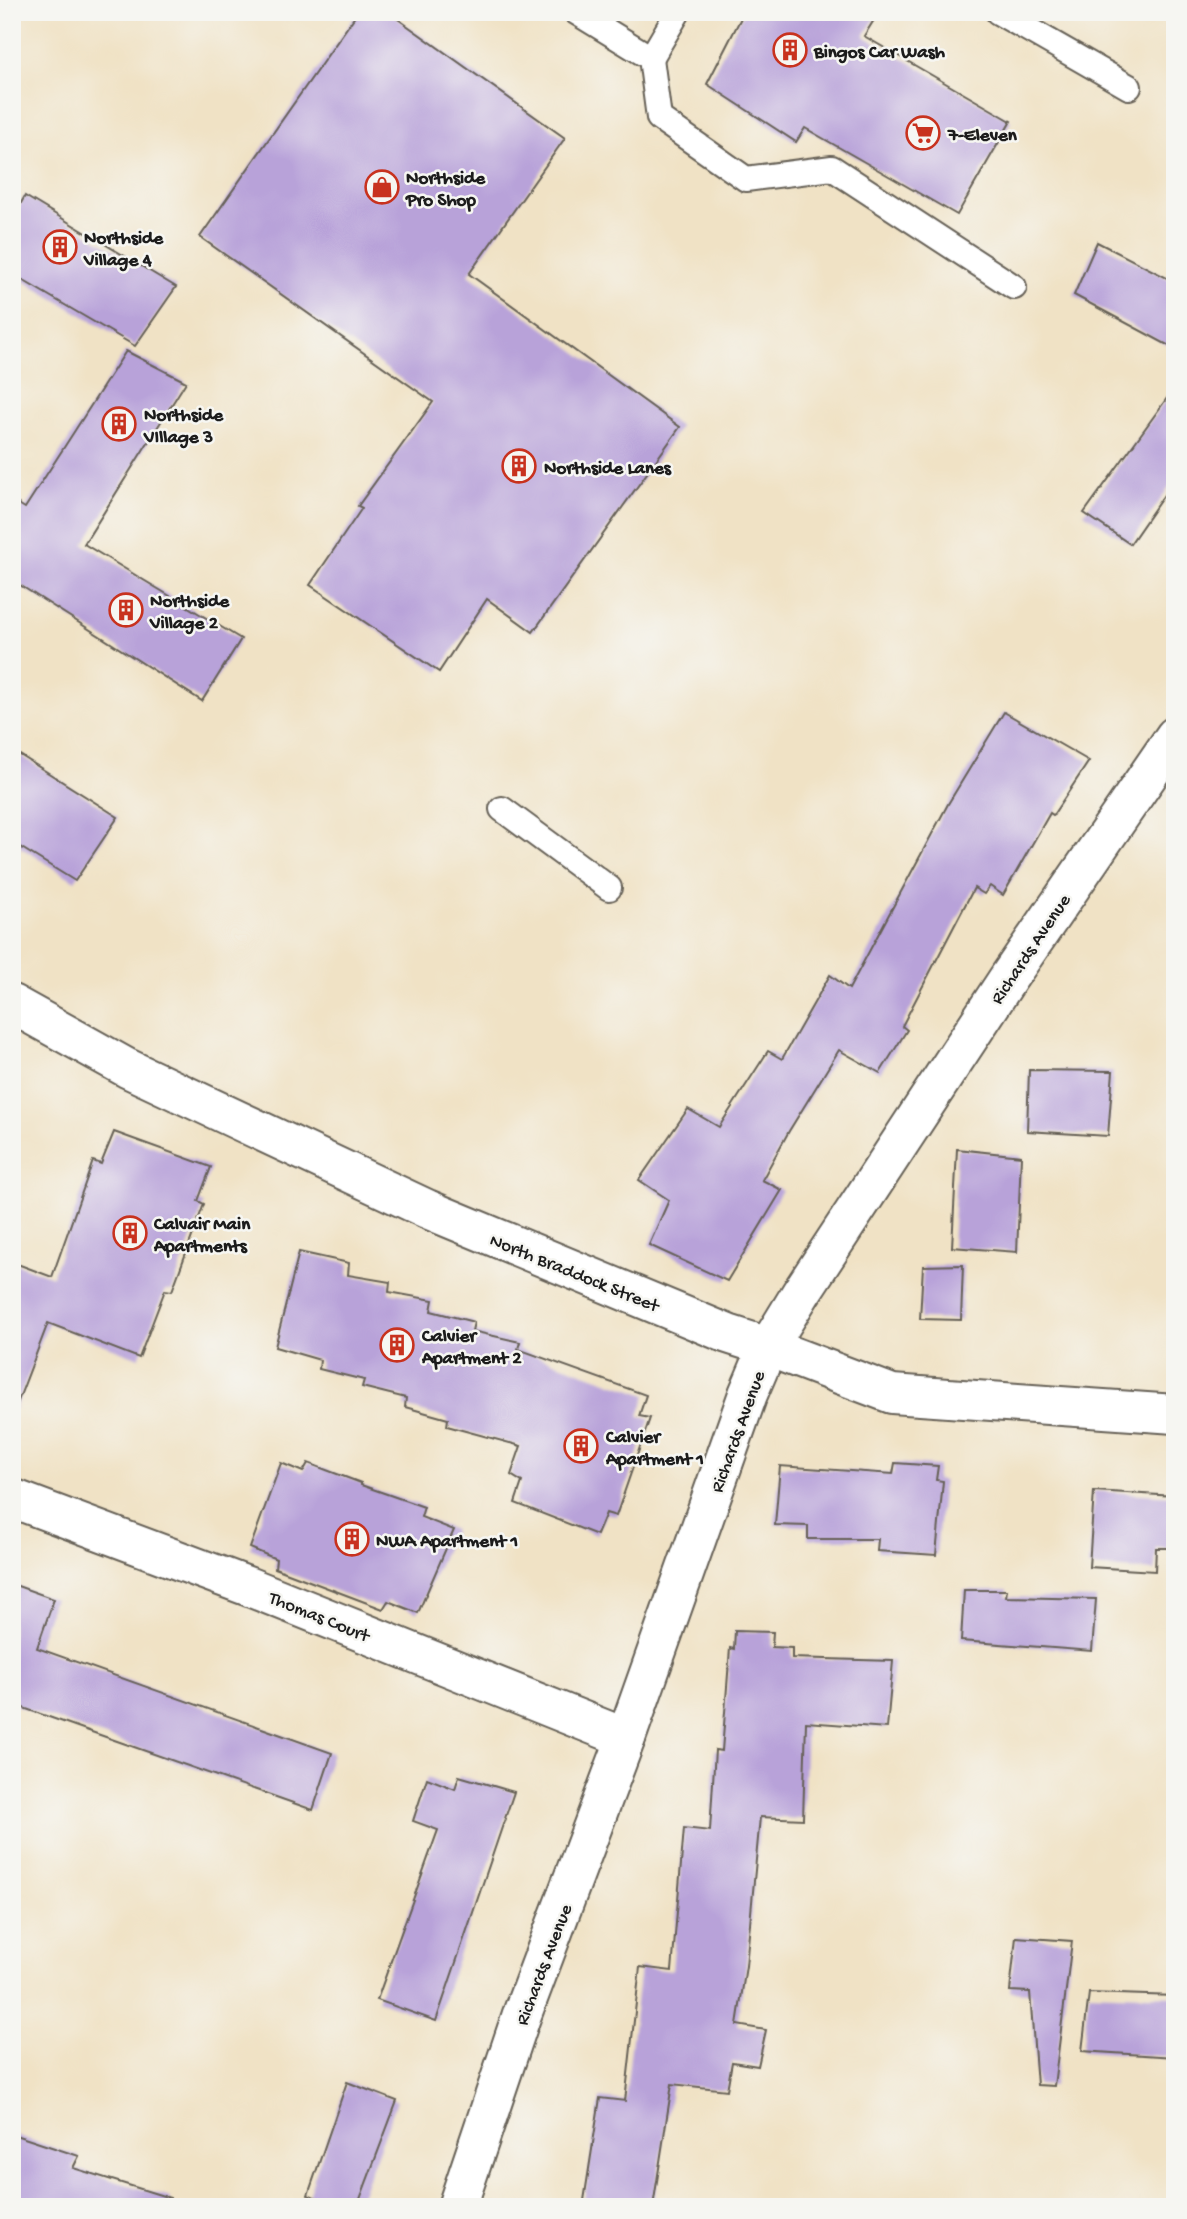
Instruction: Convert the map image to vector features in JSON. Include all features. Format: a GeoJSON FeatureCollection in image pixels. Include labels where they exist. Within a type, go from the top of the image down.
{"type":"FeatureCollection","features":[{"type":"Feature","properties":{"kind":"street","name":"Richards Avenue"},"geometry":{"type":"LineString","coordinates":[[457,2207],[521,2017],[626,1738],[748,1394],[768,1346],[1009,977],[1175,736]]}},
{"type":"Feature","properties":{"kind":"street","name":"North Braddock Street"},"geometry":{"type":"LineString","coordinates":[[12,1004],[127,1068],[427,1209],[728,1334],[768,1346],[892,1394],[1175,1414]]}},
{"type":"Feature","properties":{"kind":"street","name":"Thomas Court"},"geometry":{"type":"LineString","coordinates":[[12,1498],[247,1586],[626,1738]]}},
{"type":"Feature","properties":{"kind":"lane"},"geometry":{"type":"LineString","coordinates":[[576,12],[651,58]]}},
{"type":"Feature","properties":{"kind":"lane"},"geometry":{"type":"LineString","coordinates":[[678,12],[651,58],[659,118],[746,180],[832,168],[1014,287]]}},
{"type":"Feature","properties":{"kind":"lane"},"geometry":{"type":"LineString","coordinates":[[998,12],[1129,87]]}},
{"type":"Feature","properties":{"kind":"lane"},"geometry":{"type":"LineString","coordinates":[[502,808],[609,888]]}},
{"type":"Feature","properties":{"kind":"building"},"geometry":{"type":"Polygon","coordinates":[[[358,12],[388,12],[565,138],[469,274],[680,427],[533,632],[487,599],[439,672],[310,585],[362,508],[358,506],[433,402],[200,237],[358,12]]]}},
{"type":"Feature","properties":{"kind":"building"},"geometry":{"type":"Polygon","coordinates":[[[744,12],[879,12],[864,36],[1011,121],[957,215],[805,128],[796,142],[707,84],[744,12]]]}},
{"type":"Feature","properties":{"kind":"building","name":"Northside Village 4"},"geometry":{"type":"Polygon","coordinates":[[[25,196],[176,287],[135,346],[12,274],[12,219],[25,196]]]}},
{"type":"Feature","properties":{"kind":"building"},"geometry":{"type":"Polygon","coordinates":[[[1097,242],[1175,282],[1175,349],[1074,295],[1097,242]]]}},
{"type":"Feature","properties":{"kind":"building"},"geometry":{"type":"Polygon","coordinates":[[[126,351],[186,382],[84,544],[241,639],[202,701],[12,580],[12,500],[25,508],[126,351]]]}},
{"type":"Feature","properties":{"kind":"building"},"geometry":{"type":"Polygon","coordinates":[[[1175,387],[1175,479],[1130,544],[1084,513],[1175,387]]]}},
{"type":"Feature","properties":{"kind":"building"},"geometry":{"type":"Polygon","coordinates":[[[1004,712],[1089,761],[1053,815],[1050,813],[1003,895],[990,886],[984,894],[974,888],[902,1026],[907,1030],[880,1073],[839,1050],[762,1180],[782,1190],[727,1281],[649,1245],[669,1200],[639,1180],[688,1109],[719,1127],[768,1051],[782,1059],[830,975],[849,989],[948,804],[1004,712]]]}},
{"type":"Feature","properties":{"kind":"building"},"geometry":{"type":"Polygon","coordinates":[[[12,750],[118,817],[75,881],[12,842],[12,750]]]}},
{"type":"Feature","properties":{"kind":"building"},"geometry":{"type":"Polygon","coordinates":[[[1029,1070],[1113,1071],[1108,1136],[1027,1131],[1029,1070]]]}},
{"type":"Feature","properties":{"kind":"building","name":"Calvair Main Apartments"},"geometry":{"type":"Polygon","coordinates":[[[114,1132],[211,1167],[198,1201],[204,1204],[172,1291],[165,1290],[139,1358],[48,1323],[15,1409],[12,1408],[12,1262],[52,1277],[93,1161],[101,1164],[114,1132]]]}},
{"type":"Feature","properties":{"kind":"building"},"geometry":{"type":"Polygon","coordinates":[[[957,1149],[1021,1156],[1017,1252],[952,1247],[957,1149]]]}},
{"type":"Feature","properties":{"kind":"building"},"geometry":{"type":"Polygon","coordinates":[[[299,1252],[349,1263],[348,1275],[390,1282],[389,1292],[433,1300],[431,1311],[474,1322],[472,1331],[520,1342],[518,1349],[646,1395],[639,1416],[650,1418],[616,1516],[606,1513],[597,1535],[515,1503],[522,1482],[511,1475],[521,1446],[447,1426],[448,1419],[405,1407],[406,1398],[362,1387],[364,1380],[319,1369],[320,1360],[275,1347],[299,1252]]]}},
{"type":"Feature","properties":{"kind":"building"},"geometry":{"type":"Polygon","coordinates":[[[963,1265],[961,1320],[920,1319],[923,1266],[963,1265]]]}},
{"type":"Feature","properties":{"kind":"building","name":"NWA Apartment 1"},"geometry":{"type":"Polygon","coordinates":[[[281,1463],[303,1472],[308,1463],[424,1507],[421,1517],[454,1530],[418,1613],[388,1601],[383,1609],[275,1568],[276,1559],[250,1548],[281,1463]]]}},
{"type":"Feature","properties":{"kind":"building"},"geometry":{"type":"Polygon","coordinates":[[[895,1463],[938,1466],[936,1480],[943,1481],[936,1555],[877,1551],[878,1539],[808,1539],[808,1526],[775,1525],[780,1466],[893,1474],[895,1463]]]}},
{"type":"Feature","properties":{"kind":"building"},"geometry":{"type":"Polygon","coordinates":[[[1094,1491],[1175,1496],[1175,1548],[1156,1548],[1155,1571],[1089,1567],[1094,1491]]]}},
{"type":"Feature","properties":{"kind":"building"},"geometry":{"type":"Polygon","coordinates":[[[12,1584],[54,1599],[37,1648],[332,1753],[313,1810],[12,1704],[12,1584]]]}},
{"type":"Feature","properties":{"kind":"building"},"geometry":{"type":"Polygon","coordinates":[[[964,1590],[1007,1590],[1006,1597],[1096,1599],[1092,1651],[961,1641],[964,1590]]]}},
{"type":"Feature","properties":{"kind":"building"},"geometry":{"type":"Polygon","coordinates":[[[735,1631],[773,1632],[772,1647],[792,1648],[792,1658],[893,1661],[887,1728],[806,1722],[803,1819],[760,1817],[746,1966],[737,2025],[766,2030],[758,2066],[732,2062],[727,2090],[672,2084],[653,2207],[583,2207],[600,2098],[625,2101],[640,1967],[672,1971],[684,1828],[710,1831],[715,1750],[722,1751],[730,1648],[734,1649],[735,1631]]]}},
{"type":"Feature","properties":{"kind":"building"},"geometry":{"type":"Polygon","coordinates":[[[459,1776],[514,1792],[436,2021],[377,2000],[438,1830],[413,1821],[427,1778],[455,1789],[459,1776]]]}},
{"type":"Feature","properties":{"kind":"building"},"geometry":{"type":"Polygon","coordinates":[[[1016,1937],[1072,1941],[1054,2086],[1037,2085],[1030,1992],[1010,1991],[1016,1937]]]}},
{"type":"Feature","properties":{"kind":"building"},"geometry":{"type":"Polygon","coordinates":[[[1089,1993],[1175,1996],[1175,2057],[1082,2051],[1089,1993]]]}},
{"type":"Feature","properties":{"kind":"building"},"geometry":{"type":"Polygon","coordinates":[[[347,2082],[397,2101],[357,2207],[335,2207],[308,2195],[347,2082]]]}},
{"type":"Feature","properties":{"kind":"building"},"geometry":{"type":"Polygon","coordinates":[[[12,2134],[79,2156],[73,2168],[170,2198],[169,2207],[12,2207],[12,2134]]]}},
{"type":"Feature","properties":{"kind":"place","name":"Bingos Car Wash"},"geometry":{"type":"Point","coordinates":[790,50]}},
{"type":"Feature","properties":{"kind":"place","name":"7-Eleven"},"geometry":{"type":"Point","coordinates":[923,133]}},
{"type":"Feature","properties":{"kind":"place","name":"Northside Pro Shop"},"geometry":{"type":"Point","coordinates":[382,187]}},
{"type":"Feature","properties":{"kind":"place","name":"Northside Village 4"},"geometry":{"type":"Point","coordinates":[60,247]}},
{"type":"Feature","properties":{"kind":"place","name":"Northside VIllage 3"},"geometry":{"type":"Point","coordinates":[119,424]}},
{"type":"Feature","properties":{"kind":"place","name":"Northside Lanes"},"geometry":{"type":"Point","coordinates":[519,466]}},
{"type":"Feature","properties":{"kind":"place","name":"Northside Village 2"},"geometry":{"type":"Point","coordinates":[126,610]}},
{"type":"Feature","properties":{"kind":"place","name":"Calvair Main Apartments"},"geometry":{"type":"Point","coordinates":[130,1233]}},
{"type":"Feature","properties":{"kind":"place","name":"Calvier Apartment 2"},"geometry":{"type":"Point","coordinates":[397,1345]}},
{"type":"Feature","properties":{"kind":"place","name":"Calvier Apartment 1"},"geometry":{"type":"Point","coordinates":[581,1446]}},
{"type":"Feature","properties":{"kind":"place","name":"NWA Apartment 1"},"geometry":{"type":"Point","coordinates":[352,1539]}}]}
